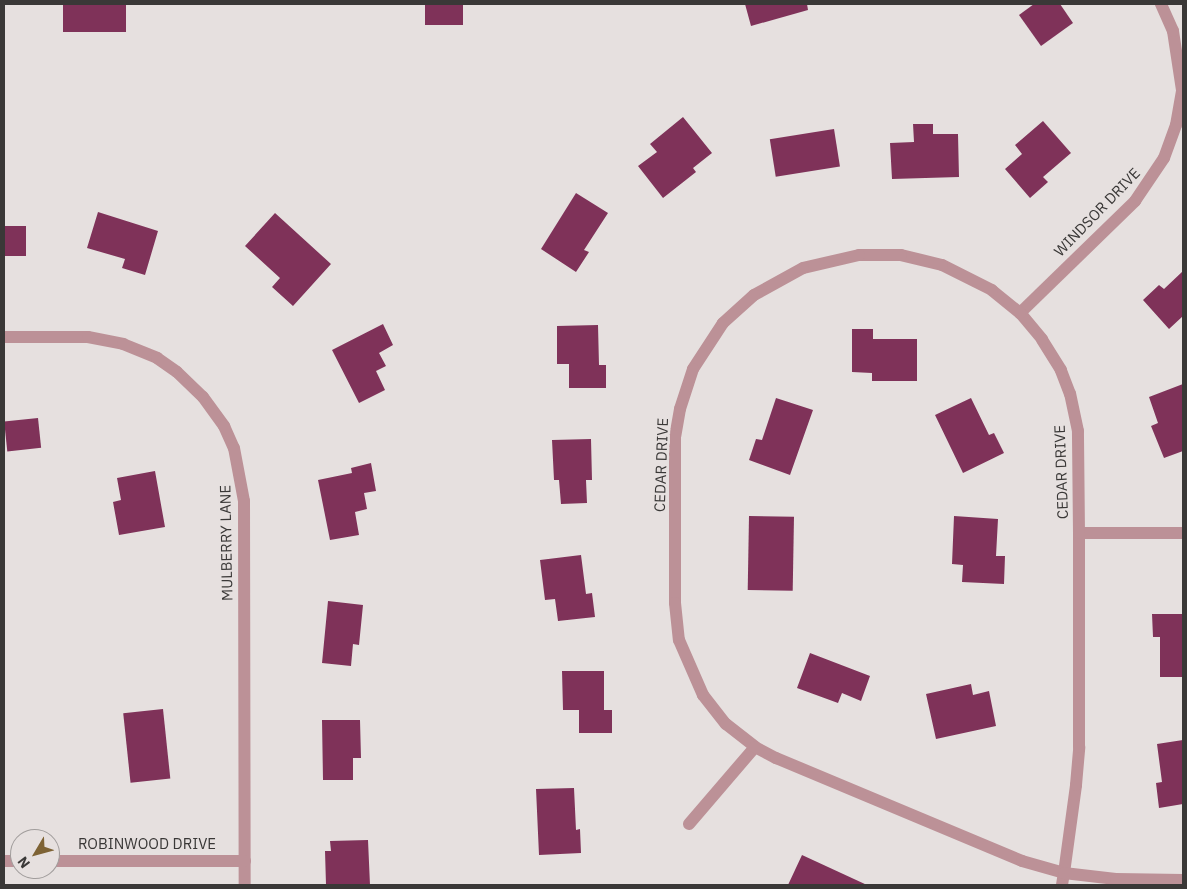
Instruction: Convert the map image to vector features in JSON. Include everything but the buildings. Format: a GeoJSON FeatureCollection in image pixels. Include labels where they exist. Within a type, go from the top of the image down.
{"type":"FeatureCollection","features":[{"type":"Feature","properties":{"kind":"street","name":"WINDSOR DRIVE"},"geometry":{"type":"LineString","coordinates":[[1020,314],[1134,200],[1164,158],[1176,125],[1182,90],[1173,31],[1161,4]]}},
{"type":"Feature","properties":{"kind":"street","name":"CEDAR DRIVE"},"geometry":{"type":"LineString","coordinates":[[858,255],[901,256],[942,265],[992,290],[1020,314],[1042,339],[1070,394],[1078,431],[1079,533],[1079,746],[1063,879],[755,747],[726,724],[703,695],[679,640],[675,604],[675,436],[680,409],[693,370],[707,345],[723,323],[754,295],[777,280],[803,268],[858,255]]}},
{"type":"Feature","properties":{"kind":"street","name":"MULBERRY LANE"},"geometry":{"type":"LineString","coordinates":[[4,337],[88,337],[123,344],[157,358],[177,372],[203,397],[234,448],[244,501],[245,885]]}},
{"type":"Feature","properties":{"kind":"street"},"geometry":{"type":"LineString","coordinates":[[1079,533],[1183,533]]}},
{"type":"Feature","properties":{"kind":"street"},"geometry":{"type":"LineString","coordinates":[[689,824],[755,747]]}},
{"type":"Feature","properties":{"kind":"street","name":"ROBINWOOD DRIVE"},"geometry":{"type":"LineString","coordinates":[[60,861],[245,861]]}},
{"type":"Feature","properties":{"kind":"street"},"geometry":{"type":"LineString","coordinates":[[1063,879],[1183,880]]}}]}
